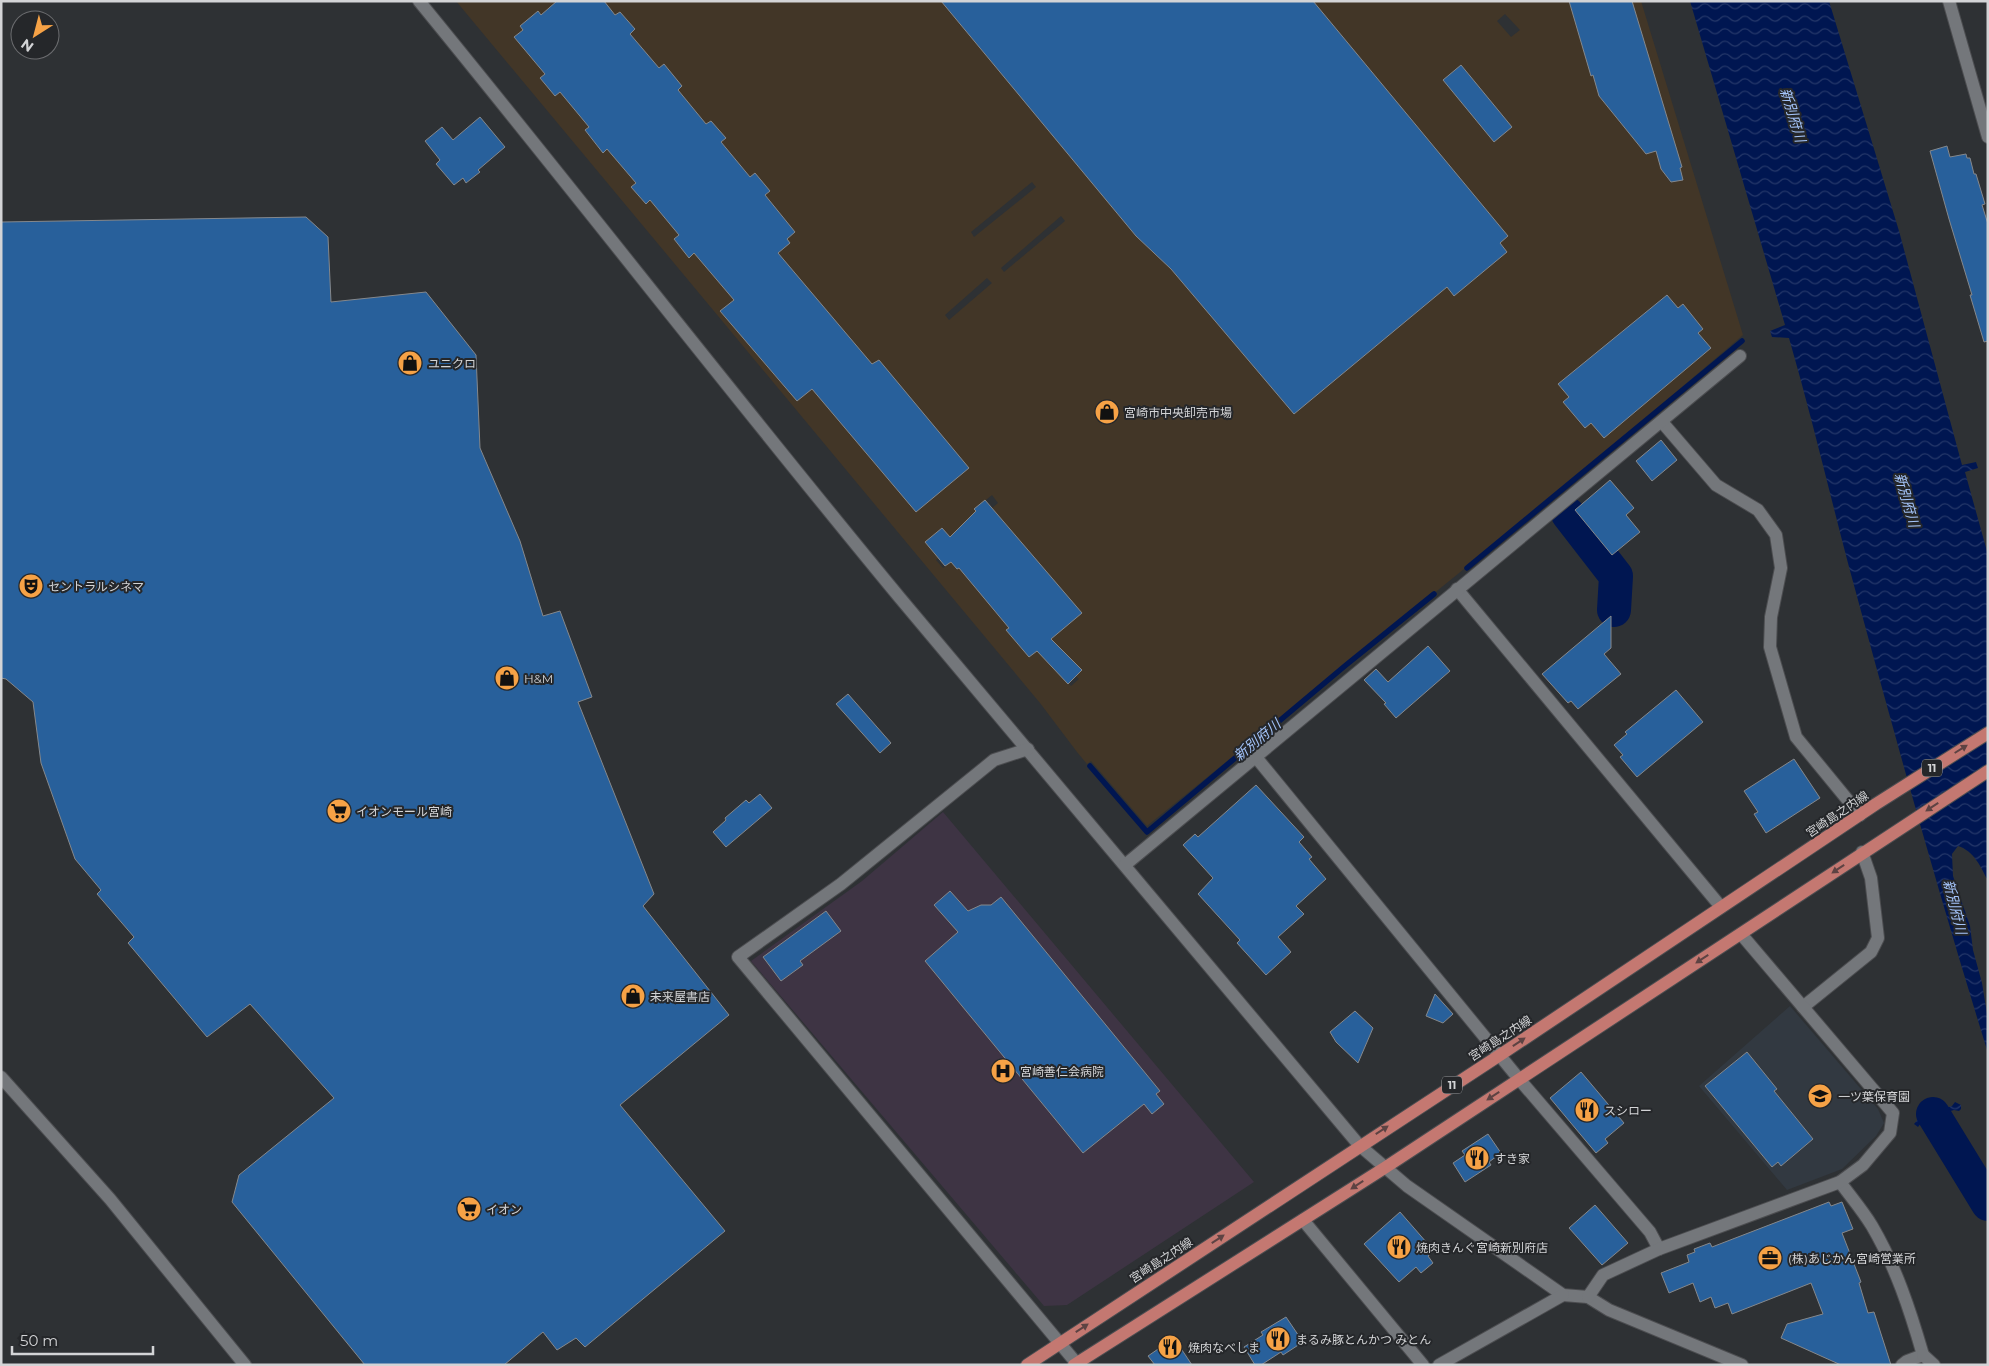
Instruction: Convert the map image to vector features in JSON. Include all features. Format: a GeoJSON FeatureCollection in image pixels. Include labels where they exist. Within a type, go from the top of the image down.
{"type":"FeatureCollection","features":[{"type":"Feature","properties":{"kind":"main road","name":"宮崎島之内線"},"geometry":{"type":"LineString","coordinates":[[1026,1365],[1988,732]]}},
{"type":"Feature","properties":{"kind":"main road"},"geometry":{"type":"LineString","coordinates":[[1076,1364],[1386,1167],[1988,770]]}},
{"type":"Feature","properties":{"kind":"street"},"geometry":{"type":"LineString","coordinates":[[419,1],[906,606],[1359,1145],[1407,1186],[1562,1295]]}},
{"type":"Feature","properties":{"kind":"street"},"geometry":{"type":"LineString","coordinates":[[1949,1],[1988,137]]}},
{"type":"Feature","properties":{"kind":"street"},"geometry":{"type":"LineString","coordinates":[[1125,865],[1740,356]]}},
{"type":"Feature","properties":{"kind":"street"},"geometry":{"type":"LineString","coordinates":[[1662,422],[1716,485],[1758,510],[1776,535],[1781,568],[1771,617],[1770,647],[1796,737],[1860,816]]}},
{"type":"Feature","properties":{"kind":"street"},"geometry":{"type":"LineString","coordinates":[[1457,589],[1721,907]]}},
{"type":"Feature","properties":{"kind":"street"},"geometry":{"type":"LineString","coordinates":[[1028,749],[994,760],[841,884],[738,958],[1060,1342],[1076,1364]]}},
{"type":"Feature","properties":{"kind":"street"},"geometry":{"type":"LineString","coordinates":[[1255,756],[1519,1079],[1650,1232],[1660,1249]]}},
{"type":"Feature","properties":{"kind":"street"},"geometry":{"type":"LineString","coordinates":[[1803,1007],[1871,952],[1878,938],[1871,878],[1862,852]]}},
{"type":"Feature","properties":{"kind":"street"},"geometry":{"type":"LineString","coordinates":[[1588,1296],[1603,1275],[1660,1249],[1840,1182],[1863,1164],[1890,1133],[1893,1113],[1741,934]]}},
{"type":"Feature","properties":{"kind":"street"},"geometry":{"type":"LineString","coordinates":[[1,1077],[110,1199],[245,1365]]}},
{"type":"Feature","properties":{"kind":"street"},"geometry":{"type":"LineString","coordinates":[[1840,1182],[1872,1225],[1899,1281],[1910,1309],[1923,1355],[1934,1365]]}},
{"type":"Feature","properties":{"kind":"street"},"geometry":{"type":"LineString","coordinates":[[1303,1220],[1423,1365]]}},
{"type":"Feature","properties":{"kind":"street"},"geometry":{"type":"LineString","coordinates":[[1439,1365],[1562,1295],[1588,1296],[1608,1310],[1742,1365]]}},
{"type":"Feature","properties":{"kind":"street"},"geometry":{"type":"LineString","coordinates":[[1902,1365],[1923,1355]]}},
{"type":"Feature","properties":{"kind":"shaded area","name":"宮崎市中央卸売市場"},"geometry":{"type":"Polygon","coordinates":[[[456,1],[557,1],[541,15],[538,11],[520,26],[523,30],[514,37],[545,74],[540,78],[555,96],[560,92],[589,127],[585,131],[602,152],[607,149],[636,183],[632,187],[646,204],[650,200],[679,235],[674,239],[689,257],[694,253],[787,239],[795,232],[765,195],[769,191],[755,173],[750,177],[721,142],[726,138],[711,121],[706,124],[678,90],[682,86],[664,64],[659,68],[630,34],[635,29],[620,12],[615,15],[604,1],[941,1],[1136,236],[1171,269],[1294,414],[1447,287],[1454,296],[1506,252],[1500,243],[1508,236],[1313,1],[1569,1],[1591,76],[1607,71],[1632,1],[1641,1],[1743,335],[1554,496],[1147,826],[1091,761],[1087,764],[1040,703],[456,1]],[[1505,14],[1497,21],[1511,37],[1520,30],[1505,14]],[[1650,64],[1594,79],[1599,96],[1646,154],[1656,151],[1661,169],[1670,182],[1683,179],[1680,168],[1682,167],[1650,64]],[[1461,65],[1443,80],[1494,142],[1512,127],[1461,65]],[[1032,182],[971,232],[974,237],[1036,187],[1032,182]],[[1061,216],[1001,268],[1004,272],[1065,221],[1061,216]],[[987,278],[945,315],[949,320],[992,283],[987,278]],[[1666,295],[1558,384],[1569,397],[1563,402],[1584,428],[1591,423],[1604,438],[1638,410],[1625,394],[1649,399],[1711,348],[1698,333],[1703,329],[1683,305],[1678,309],[1666,295]],[[762,360],[797,401],[822,381],[762,360]],[[878,360],[880,363],[828,407],[916,512],[969,468],[878,360]],[[992,495],[975,509],[981,517],[998,503],[992,495]],[[1000,518],[959,552],[954,545],[936,560],[943,568],[951,562],[957,569],[959,568],[1009,628],[1007,631],[1029,657],[1081,613],[1000,518]],[[1067,656],[1054,669],[1071,686],[1079,679],[1076,676],[1082,670],[1067,656]]]}},
{"type":"Feature","properties":{"kind":"shaded area","name":"宮崎善仁会病院"},"geometry":{"type":"Polygon","coordinates":[[[943,812],[1254,1182],[1067,1305],[1044,1306],[751,961],[862,881],[943,812]]]}},
{"type":"Feature","properties":{"kind":"shaded area","name":"一ツ葉保育園"},"geometry":{"type":"Polygon","coordinates":[[[1790,1006],[1878,1109],[1884,1123],[1876,1136],[1842,1169],[1787,1190],[1699,1086],[1790,1006]],[[1741,1056],[1705,1086],[1772,1167],[1778,1162],[1781,1165],[1812,1138],[1780,1099],[1772,1094],[1777,1089],[1752,1061],[1741,1056]]]}},
{"type":"Feature","properties":{"kind":"water"},"geometry":{"type":"Polygon","coordinates":[[[1690,1],[1829,1],[1899,231],[1962,465],[1976,462],[1978,468],[1965,472],[1988,555],[1988,881],[1976,860],[1964,848],[1958,846],[1952,854],[1953,876],[1970,926],[1973,950],[1982,983],[1988,1020],[1988,1053],[1899,750],[1789,338],[1772,337],[1770,331],[1785,325],[1690,1]]]}},
{"type":"Feature","properties":{"kind":"water"},"geometry":{"type":"Polygon","coordinates":[[[1955,1102],[1961,1105],[1959,1111],[1954,1110],[1924,1119],[1918,1127],[1914,1124],[1922,1115],[1952,1106],[1955,1102]]]}},
{"type":"Feature","properties":{"kind":"building"},"geometry":{"type":"Polygon","coordinates":[[[557,1],[604,1],[615,15],[620,12],[635,29],[630,34],[659,68],[664,64],[682,86],[678,90],[706,124],[711,121],[726,138],[721,142],[750,177],[755,173],[770,191],[765,195],[795,232],[787,239],[790,243],[778,253],[872,364],[879,360],[969,468],[916,512],[812,389],[797,401],[720,311],[734,300],[694,253],[689,258],[674,239],[679,235],[650,200],[646,204],[631,187],[636,183],[607,149],[603,153],[585,130],[589,127],[560,92],[555,96],[540,78],[545,74],[514,37],[523,30],[520,26],[538,11],[541,15],[557,1]]]}},
{"type":"Feature","properties":{"kind":"building"},"geometry":{"type":"Polygon","coordinates":[[[941,1],[1313,1],[1508,236],[1500,243],[1507,252],[1454,296],[1447,287],[1294,414],[1171,269],[1136,236],[941,1]]]}},
{"type":"Feature","properties":{"kind":"building"},"geometry":{"type":"Polygon","coordinates":[[[1569,1],[1632,1],[1682,167],[1680,168],[1683,180],[1671,182],[1661,169],[1656,151],[1646,154],[1599,96],[1593,75],[1591,76],[1569,1]]]}},
{"type":"Feature","properties":{"kind":"building"},"geometry":{"type":"Polygon","coordinates":[[[1461,65],[1512,127],[1494,142],[1443,80],[1461,65]]]}},
{"type":"Feature","properties":{"kind":"building"},"geometry":{"type":"Polygon","coordinates":[[[480,117],[505,147],[466,183],[463,178],[454,185],[436,164],[440,160],[425,141],[442,127],[453,140],[480,117]]]}},
{"type":"Feature","properties":{"kind":"building"},"geometry":{"type":"Polygon","coordinates":[[[1947,146],[1950,157],[1966,154],[1967,158],[1970,158],[1985,204],[1982,205],[1988,224],[1988,341],[1984,342],[1930,151],[1947,146]]]}},
{"type":"Feature","properties":{"kind":"building","name":"イオンモール宮崎"},"geometry":{"type":"Polygon","coordinates":[[[306,217],[328,237],[331,302],[426,292],[476,355],[480,448],[520,541],[543,616],[560,611],[592,697],[578,702],[654,894],[643,906],[729,1015],[620,1105],[725,1231],[585,1347],[576,1338],[557,1350],[543,1332],[504,1365],[365,1365],[232,1202],[239,1175],[334,1098],[250,1004],[207,1037],[128,943],[134,937],[97,894],[101,890],[75,859],[41,763],[33,702],[6,679],[1,678],[1,222],[306,217]]]}},
{"type":"Feature","properties":{"kind":"building"},"geometry":{"type":"Polygon","coordinates":[[[1667,295],[1678,308],[1683,304],[1703,329],[1698,333],[1711,348],[1604,438],[1591,423],[1585,428],[1563,402],[1569,397],[1558,384],[1667,295]]]}},
{"type":"Feature","properties":{"kind":"building"},"geometry":{"type":"Polygon","coordinates":[[[1661,440],[1677,460],[1652,481],[1636,461],[1661,440]]]}},
{"type":"Feature","properties":{"kind":"building"},"geometry":{"type":"Polygon","coordinates":[[[1610,480],[1634,508],[1626,515],[1640,532],[1612,555],[1575,510],[1610,480]]]}},
{"type":"Feature","properties":{"kind":"building"},"geometry":{"type":"Polygon","coordinates":[[[985,500],[1082,613],[1051,639],[1082,670],[1068,684],[1037,651],[1029,657],[1006,630],[1009,628],[959,568],[957,569],[951,562],[945,566],[925,542],[942,528],[950,537],[976,511],[974,509],[985,500]]]}},
{"type":"Feature","properties":{"kind":"building"},"geometry":{"type":"Polygon","coordinates":[[[1611,616],[1611,648],[1604,654],[1621,674],[1578,709],[1571,701],[1568,703],[1542,674],[1611,616]]]}},
{"type":"Feature","properties":{"kind":"building"},"geometry":{"type":"Polygon","coordinates":[[[1428,646],[1450,671],[1396,718],[1384,704],[1386,703],[1364,680],[1376,669],[1388,682],[1428,646]]]}},
{"type":"Feature","properties":{"kind":"building"},"geometry":{"type":"Polygon","coordinates":[[[1676,690],[1703,722],[1637,777],[1620,757],[1623,755],[1614,745],[1627,734],[1625,732],[1676,690]]]}},
{"type":"Feature","properties":{"kind":"building"},"geometry":{"type":"Polygon","coordinates":[[[848,694],[891,743],[880,753],[836,704],[848,694]]]}},
{"type":"Feature","properties":{"kind":"building"},"geometry":{"type":"Polygon","coordinates":[[[1794,759],[1820,798],[1766,833],[1754,814],[1758,812],[1744,791],[1794,759]]]}},
{"type":"Feature","properties":{"kind":"building"},"geometry":{"type":"Polygon","coordinates":[[[1256,785],[1304,837],[1299,842],[1312,857],[1309,859],[1326,879],[1296,906],[1304,914],[1278,937],[1291,952],[1266,975],[1237,943],[1240,940],[1198,894],[1213,878],[1183,845],[1195,834],[1198,837],[1256,785]]]}},
{"type":"Feature","properties":{"kind":"building"},"geometry":{"type":"Polygon","coordinates":[[[760,794],[772,808],[726,847],[713,832],[726,820],[725,818],[746,800],[749,803],[760,794]]]}},
{"type":"Feature","properties":{"kind":"building"},"geometry":{"type":"Polygon","coordinates":[[[950,891],[968,911],[981,905],[991,905],[1001,897],[1160,1091],[1156,1094],[1164,1104],[1152,1114],[1144,1104],[1083,1153],[925,961],[958,932],[934,905],[950,891]]]}},
{"type":"Feature","properties":{"kind":"building"},"geometry":{"type":"Polygon","coordinates":[[[826,911],[841,931],[800,961],[803,965],[781,981],[763,957],[826,911]]]}},
{"type":"Feature","properties":{"kind":"building"},"geometry":{"type":"Polygon","coordinates":[[[1435,994],[1453,1014],[1443,1023],[1426,1016],[1435,994]]]}},
{"type":"Feature","properties":{"kind":"building"},"geometry":{"type":"Polygon","coordinates":[[[1355,1011],[1373,1028],[1358,1063],[1336,1042],[1330,1032],[1355,1011]]]}},
{"type":"Feature","properties":{"kind":"building"},"geometry":{"type":"Polygon","coordinates":[[[1747,1052],[1777,1089],[1774,1091],[1813,1139],[1781,1166],[1778,1162],[1772,1167],[1705,1086],[1747,1052]]]}},
{"type":"Feature","properties":{"kind":"building","name":"スシロー"},"geometry":{"type":"Polygon","coordinates":[[[1581,1072],[1624,1123],[1605,1139],[1608,1143],[1596,1153],[1550,1098],[1581,1072]]]}},
{"type":"Feature","properties":{"kind":"building","name":"すき家"},"geometry":{"type":"Polygon","coordinates":[[[1488,1134],[1501,1153],[1489,1162],[1491,1165],[1465,1182],[1453,1163],[1465,1155],[1462,1151],[1488,1134]]]}},
{"type":"Feature","properties":{"kind":"building","name":"(株)あじかん宮崎営業所"},"geometry":{"type":"Polygon","coordinates":[[[1829,1202],[1831,1206],[1842,1202],[1853,1229],[1842,1233],[1861,1282],[1859,1283],[1868,1313],[1874,1312],[1891,1365],[1841,1365],[1781,1338],[1787,1324],[1823,1314],[1811,1283],[1732,1314],[1728,1303],[1715,1308],[1711,1297],[1700,1302],[1693,1283],[1669,1293],[1661,1273],[1689,1262],[1687,1255],[1695,1252],[1694,1249],[1710,1243],[1712,1247],[1829,1202]]]}},
{"type":"Feature","properties":{"kind":"building"},"geometry":{"type":"Polygon","coordinates":[[[1595,1205],[1628,1243],[1602,1265],[1569,1228],[1595,1205]]]}},
{"type":"Feature","properties":{"kind":"building","name":"焼肉きんぐ宮崎新別府店"},"geometry":{"type":"Polygon","coordinates":[[[1400,1212],[1434,1251],[1428,1256],[1433,1263],[1421,1273],[1416,1267],[1399,1282],[1364,1244],[1400,1212]]]}},
{"type":"Feature","properties":{"kind":"building","name":"まるみ豚とんかつ みとん"},"geometry":{"type":"Polygon","coordinates":[[[1286,1317],[1303,1342],[1283,1355],[1281,1352],[1261,1365],[1255,1365],[1244,1347],[1263,1335],[1261,1332],[1286,1317]]]}},
{"type":"Feature","properties":{"kind":"building","name":"焼肉なべしま"},"geometry":{"type":"Polygon","coordinates":[[[1174,1338],[1192,1365],[1155,1365],[1148,1356],[1174,1338]]]}},
{"type":"Feature","properties":{"kind":"waterway","name":"新別府川"},"geometry":{"type":"LineString","coordinates":[[1467,568],[1742,341]]}},
{"type":"Feature","properties":{"kind":"waterway","name":"新別府川"},"geometry":{"type":"LineString","coordinates":[[1568,514],[1616,576],[1614,610]]}},
{"type":"Feature","properties":{"kind":"waterway","name":"新別府川"},"geometry":{"type":"LineString","coordinates":[[1090,766],[1147,832],[1346,665],[1434,594]]}},
{"type":"Feature","properties":{"kind":"waterway","name":"新別府川"},"geometry":{"type":"LineString","coordinates":[[1933,1114],[1988,1204]]}},
{"type":"Feature","properties":{"kind":"place","name":"ユニクロ"},"geometry":{"type":"Point","coordinates":[410,363]}},
{"type":"Feature","properties":{"kind":"place","name":"宮崎市中央卸売市場"},"geometry":{"type":"Point","coordinates":[1107,412]}},
{"type":"Feature","properties":{"kind":"place","name":"セントラルシネマ"},"geometry":{"type":"Point","coordinates":[31,586]}},
{"type":"Feature","properties":{"kind":"place","name":"H&M"},"geometry":{"type":"Point","coordinates":[507,678]}},
{"type":"Feature","properties":{"kind":"place","name":"イオンモール宮崎"},"geometry":{"type":"Point","coordinates":[339,811]}},
{"type":"Feature","properties":{"kind":"place","name":"未来屋書店"},"geometry":{"type":"Point","coordinates":[633,996]}},
{"type":"Feature","properties":{"kind":"place","name":"宮崎善仁会病院"},"geometry":{"type":"Point","coordinates":[1003,1071]}},
{"type":"Feature","properties":{"kind":"place","name":"一ツ葉保育園"},"geometry":{"type":"Point","coordinates":[1820,1096]}},
{"type":"Feature","properties":{"kind":"place","name":"スシロー"},"geometry":{"type":"Point","coordinates":[1587,1110]}},
{"type":"Feature","properties":{"kind":"place","name":"すき家"},"geometry":{"type":"Point","coordinates":[1477,1158]}},
{"type":"Feature","properties":{"kind":"place","name":"イオン"},"geometry":{"type":"Point","coordinates":[469,1209]}},
{"type":"Feature","properties":{"kind":"place","name":"焼肉きんぐ宮崎新別府店"},"geometry":{"type":"Point","coordinates":[1399,1247]}},
{"type":"Feature","properties":{"kind":"place","name":"(株)あじかん宮崎営業所"},"geometry":{"type":"Point","coordinates":[1770,1258]}},
{"type":"Feature","properties":{"kind":"place","name":"まるみ豚とんかつ みとん"},"geometry":{"type":"Point","coordinates":[1278,1339]}},
{"type":"Feature","properties":{"kind":"place","name":"焼肉なべしま"},"geometry":{"type":"Point","coordinates":[1170,1347]}}]}
